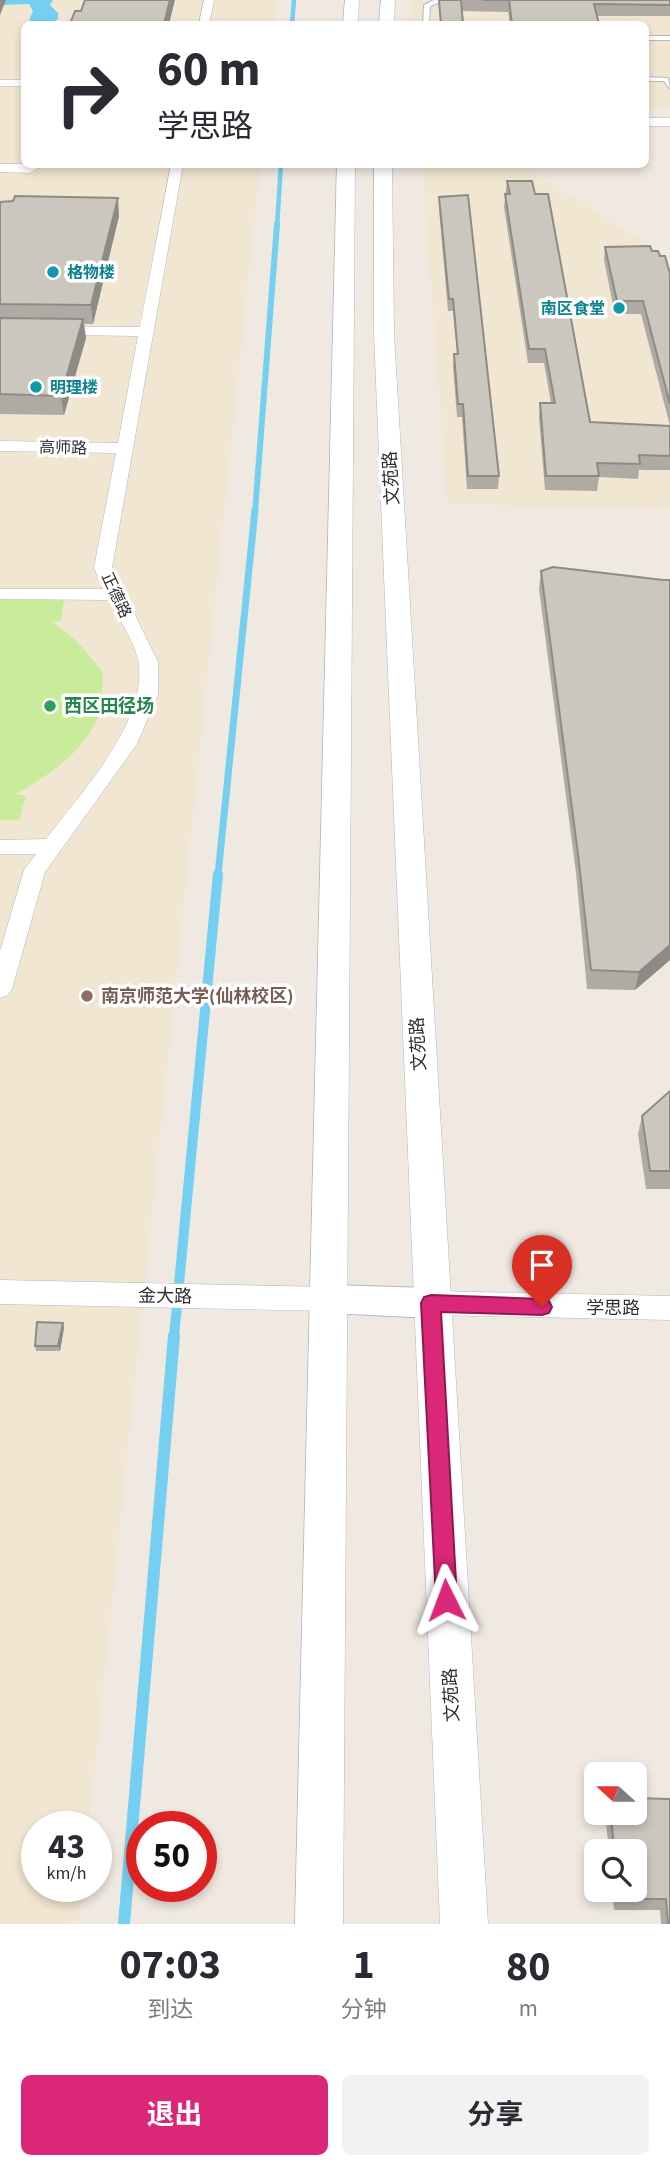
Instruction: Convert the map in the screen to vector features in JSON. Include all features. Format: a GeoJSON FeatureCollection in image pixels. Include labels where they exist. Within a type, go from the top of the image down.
{"type":"FeatureCollection","features":[{"type":"Feature","properties":{"kind":"main road"},"geometry":{"type":"LineString","coordinates":[[351,21],[352,0]]}},
{"type":"Feature","properties":{"kind":"main road"},"geometry":{"type":"LineString","coordinates":[[387,21],[388,0]]}},
{"type":"Feature","properties":{"kind":"main road"},"geometry":{"type":"LineString","coordinates":[[319,1924],[346,168]]}},
{"type":"Feature","properties":{"kind":"main road","name":"文苑路"},"geometry":{"type":"LineString","coordinates":[[383,168],[384,334],[464,1924]]}},
{"type":"Feature","properties":{"kind":"street"},"geometry":{"type":"LineString","coordinates":[[205,21],[209,0]]}},
{"type":"Feature","properties":{"kind":"street"},"geometry":{"type":"LineString","coordinates":[[0,83],[21,83]]}},
{"type":"Feature","properties":{"kind":"street"},"geometry":{"type":"LineString","coordinates":[[649,122],[670,122]]}},
{"type":"Feature","properties":{"kind":"street"},"geometry":{"type":"LineString","coordinates":[[0,168],[32,168]]}},
{"type":"Feature","properties":{"kind":"street","name":"正德路"},"geometry":{"type":"LineString","coordinates":[[0,989],[35,870],[127,744],[148,694],[149,662],[103,568],[176,168]]}},
{"type":"Feature","properties":{"kind":"street"},"geometry":{"type":"LineString","coordinates":[[0,330],[147,332]]}},
{"type":"Feature","properties":{"kind":"street","name":"高师路"},"geometry":{"type":"LineString","coordinates":[[0,446],[126,447]]}},
{"type":"Feature","properties":{"kind":"street"},"geometry":{"type":"LineString","coordinates":[[0,594],[116,595]]}},
{"type":"Feature","properties":{"kind":"street"},"geometry":{"type":"LineString","coordinates":[[0,847],[53,846]]}},
{"type":"Feature","properties":{"kind":"street","name":"金大路"},"geometry":{"type":"LineString","coordinates":[[0,1292],[330,1299]]}},
{"type":"Feature","properties":{"kind":"street"},"geometry":{"type":"LineString","coordinates":[[330,1299],[431,1303]]}},
{"type":"Feature","properties":{"kind":"street","name":"学思路"},"geometry":{"type":"LineString","coordinates":[[431,1303],[670,1308]]}},
{"type":"Feature","properties":{"kind":"lane"},"geometry":{"type":"LineString","coordinates":[[426,21],[426,6],[429,3],[468,1]]}},
{"type":"Feature","properties":{"kind":"lane"},"geometry":{"type":"LineString","coordinates":[[649,38],[670,38]]}},
{"type":"Feature","properties":{"kind":"lane"},"geometry":{"type":"LineString","coordinates":[[649,79],[666,79],[670,87]]}},
{"type":"Feature","properties":{"kind":"shaded area","name":"南京师范大学(仙林校区)"},"geometry":{"type":"Polygon","coordinates":[[[0,0],[277,0],[275,21],[21,21],[21,168],[260,168],[91,1811],[21,1811],[21,1902],[82,1902],[80,1918],[70,1924],[0,1924],[0,0]]]}},
{"type":"Feature","properties":{"kind":"shaded area"},"geometry":{"type":"Polygon","coordinates":[[[411,0],[670,0],[670,109],[649,110],[649,21],[411,21],[411,0]]]}},
{"type":"Feature","properties":{"kind":"shaded area"},"geometry":{"type":"Polygon","coordinates":[[[422,168],[527,168],[670,259],[670,510],[447,504],[422,168]]]}},
{"type":"Feature","properties":{"kind":"green space","name":"西区田径场"},"geometry":{"type":"Polygon","coordinates":[[[0,600],[64,600],[61,621],[52,622],[80,645],[103,673],[101,706],[92,729],[64,762],[16,794],[26,796],[19,820],[0,820],[0,600]]]}},
{"type":"Feature","properties":{"kind":"water"},"geometry":{"type":"Polygon","coordinates":[[[0,0],[53,0],[50,5],[58,13],[58,19],[31,21],[29,20],[33,11],[29,4],[0,5],[0,0]]]}},
{"type":"Feature","properties":{"kind":"building"},"geometry":{"type":"Polygon","coordinates":[[[85,0],[170,0],[165,21],[71,21],[75,11],[81,11],[85,0]]]}},
{"type":"Feature","properties":{"kind":"building"},"geometry":{"type":"Polygon","coordinates":[[[439,0],[461,0],[463,21],[441,21],[439,0]]]}},
{"type":"Feature","properties":{"kind":"building"},"geometry":{"type":"Polygon","coordinates":[[[509,0],[670,0],[670,5],[594,4],[598,21],[512,21],[509,0]]]}},
{"type":"Feature","properties":{"kind":"building"},"geometry":{"type":"Polygon","coordinates":[[[507,181],[532,181],[535,194],[548,194],[590,422],[670,426],[670,456],[639,455],[640,464],[597,463],[599,476],[546,476],[540,403],[555,403],[545,349],[529,349],[505,194],[510,194],[507,181]]]}},
{"type":"Feature","properties":{"kind":"building"},"geometry":{"type":"Polygon","coordinates":[[[468,195],[499,476],[468,476],[463,404],[458,404],[454,354],[458,354],[453,299],[449,299],[439,197],[468,195]]]}},
{"type":"Feature","properties":{"kind":"building","name":"格物楼"},"geometry":{"type":"Polygon","coordinates":[[[15,196],[118,198],[91,305],[0,304],[0,202],[13,201],[15,196]]]}},
{"type":"Feature","properties":{"kind":"building","name":"南区食堂"},"geometry":{"type":"Polygon","coordinates":[[[650,246],[652,251],[658,251],[660,256],[665,256],[670,274],[670,404],[643,301],[617,301],[605,247],[650,246]]]}},
{"type":"Feature","properties":{"kind":"building"},"geometry":{"type":"Polygon","coordinates":[[[0,318],[83,319],[61,396],[0,394],[0,318]]]}},
{"type":"Feature","properties":{"kind":"building"},"geometry":{"type":"Polygon","coordinates":[[[553,567],[670,580],[670,945],[639,972],[591,970],[541,571],[553,567]]]}},
{"type":"Feature","properties":{"kind":"building"},"geometry":{"type":"Polygon","coordinates":[[[670,1091],[670,1171],[650,1171],[642,1116],[670,1091]]]}},
{"type":"Feature","properties":{"kind":"building"},"geometry":{"type":"Polygon","coordinates":[[[37,1322],[63,1323],[58,1346],[35,1346],[37,1322]]]}},
{"type":"Feature","properties":{"kind":"building"},"geometry":{"type":"Polygon","coordinates":[[[648,1798],[670,1799],[670,1924],[666,1899],[647,1899],[647,1839],[613,1839],[612,1825],[648,1825],[648,1798]]]}},
{"type":"Feature","properties":{"kind":"waterway"},"geometry":{"type":"LineString","coordinates":[[292,21],[294,0]]}},
{"type":"Feature","properties":{"kind":"waterway"},"geometry":{"type":"LineString","coordinates":[[277,226],[281,168]]}},
{"type":"Feature","properties":{"kind":"waterway"},"geometry":{"type":"LineString","coordinates":[[255,512],[277,224]]}},
{"type":"Feature","properties":{"kind":"waterway"},"geometry":{"type":"LineString","coordinates":[[218,875],[255,510]]}},
{"type":"Feature","properties":{"kind":"waterway"},"geometry":{"type":"LineString","coordinates":[[174,1337],[218,874]]}},
{"type":"Feature","properties":{"kind":"waterway"},"geometry":{"type":"LineString","coordinates":[[124,1924],[174,1336]]}},
{"type":"Feature","properties":{"kind":"place","name":"格物楼"},"geometry":{"type":"Point","coordinates":[53,272]}},
{"type":"Feature","properties":{"kind":"place","name":"南区食堂"},"geometry":{"type":"Point","coordinates":[619,308]}},
{"type":"Feature","properties":{"kind":"place","name":"明理楼"},"geometry":{"type":"Point","coordinates":[36,387]}},
{"type":"Feature","properties":{"kind":"place","name":"西区田径场"},"geometry":{"type":"Point","coordinates":[50,706]}},
{"type":"Feature","properties":{"kind":"place","name":"南京师范大学(仙林校区)"},"geometry":{"type":"Point","coordinates":[87,996]}},
{"type":"Feature","properties":{"kind":"route"},"geometry":{"type":"LineString","coordinates":[[446,1600],[431,1303],[542,1307]]}}]}
